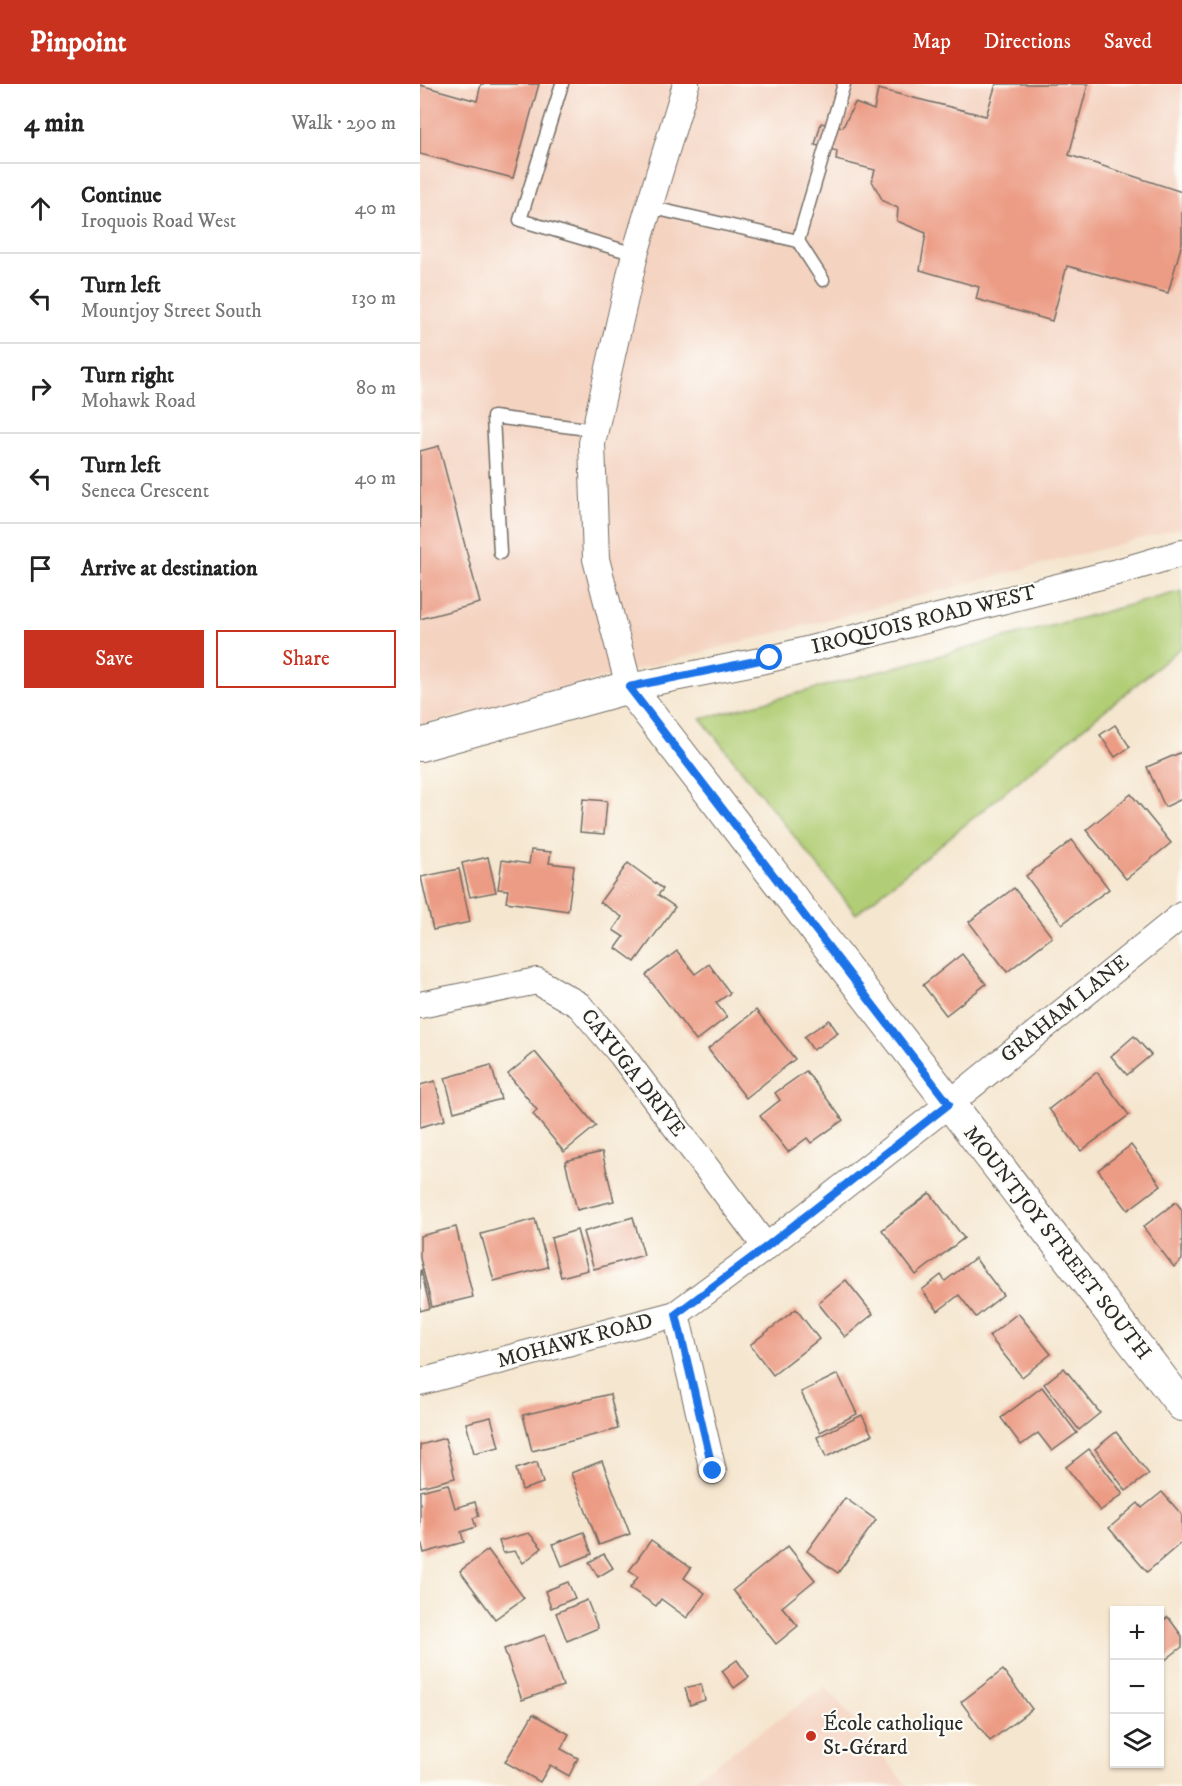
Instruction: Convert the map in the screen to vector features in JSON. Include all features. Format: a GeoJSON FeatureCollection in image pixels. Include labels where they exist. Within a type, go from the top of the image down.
{"type":"FeatureCollection","features":[{"type":"Feature","properties":{"kind":"street","name":"MOUNTJOY STREET SOUTH"},"geometry":{"type":"LineString","coordinates":[[686,84],[635,254],[592,443],[596,559],[629,687],[1182,1405]]}},
{"type":"Feature","properties":{"kind":"street","name":"IROQUOIS ROAD WEST"},"geometry":{"type":"LineString","coordinates":[[629,687],[770,658],[1121,571],[1182,553]]}},
{"type":"Feature","properties":{"kind":"street"},"geometry":{"type":"LineString","coordinates":[[420,745],[629,687]]}},
{"type":"Feature","properties":{"kind":"street","name":"GRAHAM LANE"},"geometry":{"type":"LineString","coordinates":[[949,1104],[1182,915]]}},
{"type":"Feature","properties":{"kind":"street","name":"CAYUGA DRIVE"},"geometry":{"type":"LineString","coordinates":[[420,1005],[537,981],[579,1005],[621,1054],[766,1247]]}},
{"type":"Feature","properties":{"kind":"street","name":"MOHAWK ROAD"},"geometry":{"type":"LineString","coordinates":[[420,1382],[676,1314],[949,1104]]}},
{"type":"Feature","properties":{"kind":"street"},"geometry":{"type":"LineString","coordinates":[[676,1314],[713,1471]]}},
{"type":"Feature","properties":{"kind":"lane"},"geometry":{"type":"LineString","coordinates":[[562,84],[520,219],[635,254]]}},
{"type":"Feature","properties":{"kind":"lane"},"geometry":{"type":"LineString","coordinates":[[798,241],[844,84]]}},
{"type":"Feature","properties":{"kind":"lane"},"geometry":{"type":"LineString","coordinates":[[649,207],[798,241],[824,280]]}},
{"type":"Feature","properties":{"kind":"lane"},"geometry":{"type":"LineString","coordinates":[[500,553],[493,417],[595,430]]}},
{"type":"Feature","properties":{"kind":"shaded area"},"geometry":{"type":"Polygon","coordinates":[[[420,84],[1182,84],[1182,528],[420,725],[420,84]]]}},
{"type":"Feature","properties":{"kind":"shaded area","name":"École catholique St-Gérard"},"geometry":{"type":"Polygon","coordinates":[[[826,1686],[907,1786],[684,1786],[826,1686]]]}},
{"type":"Feature","properties":{"kind":"green space"},"geometry":{"type":"Polygon","coordinates":[[[1182,591],[1182,647],[856,914],[701,719],[1182,591]]]}},
{"type":"Feature","properties":{"kind":"building"},"geometry":{"type":"Polygon","coordinates":[[[481,84],[539,84],[513,178],[420,154],[420,85],[477,101],[481,84]]]}},
{"type":"Feature","properties":{"kind":"building"},"geometry":{"type":"Polygon","coordinates":[[[996,84],[1088,84],[1069,155],[1182,192],[1182,243],[1168,293],[1067,266],[1052,321],[976,299],[979,287],[920,270],[926,233],[897,221],[898,208],[883,201],[872,181],[875,170],[836,160],[837,151],[815,145],[821,123],[843,127],[855,103],[874,110],[878,89],[986,116],[996,84]]]}},
{"type":"Feature","properties":{"kind":"building"},"geometry":{"type":"Polygon","coordinates":[[[439,446],[480,603],[420,619],[420,451],[439,446]]]}},
{"type":"Feature","properties":{"kind":"building"},"geometry":{"type":"Polygon","coordinates":[[[1115,725],[1130,747],[1115,757],[1100,735],[1115,725]]]}},
{"type":"Feature","properties":{"kind":"building"},"geometry":{"type":"Polygon","coordinates":[[[1182,752],[1182,799],[1165,807],[1147,767],[1182,752]]]}},
{"type":"Feature","properties":{"kind":"building"},"geometry":{"type":"Polygon","coordinates":[[[1131,794],[1171,843],[1126,879],[1086,830],[1131,794]]]}},
{"type":"Feature","properties":{"kind":"building"},"geometry":{"type":"Polygon","coordinates":[[[583,799],[607,801],[604,834],[580,832],[583,799]]]}},
{"type":"Feature","properties":{"kind":"building"},"geometry":{"type":"Polygon","coordinates":[[[1072,840],[1109,889],[1062,924],[1026,876],[1072,840]]]}},
{"type":"Feature","properties":{"kind":"building"},"geometry":{"type":"Polygon","coordinates":[[[531,850],[551,852],[549,863],[574,866],[568,911],[506,902],[508,890],[498,889],[502,860],[529,864],[531,850]]]}},
{"type":"Feature","properties":{"kind":"building"},"geometry":{"type":"Polygon","coordinates":[[[488,857],[496,892],[470,897],[462,863],[488,857]]]}},
{"type":"Feature","properties":{"kind":"building"},"geometry":{"type":"Polygon","coordinates":[[[628,863],[663,889],[658,895],[675,907],[635,962],[616,948],[624,937],[613,930],[622,917],[600,902],[628,863]]]}},
{"type":"Feature","properties":{"kind":"building"},"geometry":{"type":"Polygon","coordinates":[[[459,869],[470,922],[433,930],[421,877],[459,869]]]}},
{"type":"Feature","properties":{"kind":"building"},"geometry":{"type":"Polygon","coordinates":[[[1014,888],[1052,937],[1007,972],[969,922],[1014,888]]]}},
{"type":"Feature","properties":{"kind":"building"},"geometry":{"type":"Polygon","coordinates":[[[677,951],[695,974],[709,964],[730,993],[716,1003],[727,1017],[696,1041],[646,975],[677,951]]]}},
{"type":"Feature","properties":{"kind":"building"},"geometry":{"type":"Polygon","coordinates":[[[962,954],[986,984],[946,1015],[923,985],[962,954]]]}},
{"type":"Feature","properties":{"kind":"building"},"geometry":{"type":"Polygon","coordinates":[[[756,1010],[795,1059],[746,1098],[708,1049],[756,1010]]]}},
{"type":"Feature","properties":{"kind":"building"},"geometry":{"type":"Polygon","coordinates":[[[829,1020],[838,1033],[813,1050],[804,1037],[829,1020]]]}},
{"type":"Feature","properties":{"kind":"building"},"geometry":{"type":"Polygon","coordinates":[[[1134,1036],[1151,1055],[1127,1075],[1111,1056],[1134,1036]]]}},
{"type":"Feature","properties":{"kind":"building"},"geometry":{"type":"Polygon","coordinates":[[[535,1052],[596,1126],[564,1152],[533,1114],[537,1110],[508,1074],[535,1052]]]}},
{"type":"Feature","properties":{"kind":"building"},"geometry":{"type":"Polygon","coordinates":[[[491,1065],[501,1099],[454,1112],[445,1078],[491,1065]]]}},
{"type":"Feature","properties":{"kind":"building"},"geometry":{"type":"Polygon","coordinates":[[[806,1071],[843,1120],[811,1143],[807,1138],[788,1152],[760,1116],[780,1100],[775,1093],[806,1071]]]}},
{"type":"Feature","properties":{"kind":"building"},"geometry":{"type":"Polygon","coordinates":[[[1097,1072],[1129,1115],[1081,1151],[1049,1109],[1097,1072]]]}},
{"type":"Feature","properties":{"kind":"building"},"geometry":{"type":"Polygon","coordinates":[[[435,1081],[445,1120],[420,1127],[420,1085],[435,1081]]]}},
{"type":"Feature","properties":{"kind":"building"},"geometry":{"type":"Polygon","coordinates":[[[1131,1145],[1161,1185],[1128,1210],[1098,1170],[1131,1145]]]}},
{"type":"Feature","properties":{"kind":"building"},"geometry":{"type":"Polygon","coordinates":[[[602,1152],[614,1201],[577,1210],[565,1161],[602,1152]]]}},
{"type":"Feature","properties":{"kind":"building"},"geometry":{"type":"Polygon","coordinates":[[[930,1193],[964,1238],[916,1275],[882,1230],[930,1193]]]}},
{"type":"Feature","properties":{"kind":"building"},"geometry":{"type":"Polygon","coordinates":[[[1176,1202],[1182,1210],[1182,1260],[1174,1267],[1143,1227],[1176,1202]]]}},
{"type":"Feature","properties":{"kind":"building"},"geometry":{"type":"Polygon","coordinates":[[[633,1217],[644,1255],[594,1269],[583,1232],[633,1217]]]}},
{"type":"Feature","properties":{"kind":"building"},"geometry":{"type":"Polygon","coordinates":[[[535,1219],[548,1267],[494,1281],[481,1234],[535,1219]]]}},
{"type":"Feature","properties":{"kind":"building"},"geometry":{"type":"Polygon","coordinates":[[[456,1227],[473,1297],[432,1307],[420,1258],[420,1236],[456,1227]]]}},
{"type":"Feature","properties":{"kind":"building"},"geometry":{"type":"Polygon","coordinates":[[[577,1230],[588,1270],[561,1277],[551,1238],[577,1230]]]}},
{"type":"Feature","properties":{"kind":"building"},"geometry":{"type":"Polygon","coordinates":[[[975,1258],[1003,1295],[976,1317],[959,1295],[938,1311],[922,1290],[941,1275],[945,1281],[975,1258]]]}},
{"type":"Feature","properties":{"kind":"building"},"geometry":{"type":"Polygon","coordinates":[[[420,1271],[430,1308],[420,1311],[420,1271]]]}},
{"type":"Feature","properties":{"kind":"building"},"geometry":{"type":"Polygon","coordinates":[[[846,1280],[873,1314],[845,1337],[818,1303],[846,1280]]]}},
{"type":"Feature","properties":{"kind":"building"},"geometry":{"type":"Polygon","coordinates":[[[796,1309],[819,1339],[773,1375],[750,1345],[796,1309]]]}},
{"type":"Feature","properties":{"kind":"building"},"geometry":{"type":"Polygon","coordinates":[[[1018,1313],[1051,1354],[1022,1377],[989,1336],[1018,1313]]]}},
{"type":"Feature","properties":{"kind":"building"},"geometry":{"type":"Polygon","coordinates":[[[1064,1368],[1100,1413],[1079,1430],[1044,1384],[1064,1368]]]}},
{"type":"Feature","properties":{"kind":"building"},"geometry":{"type":"Polygon","coordinates":[[[838,1374],[857,1414],[820,1432],[801,1392],[838,1374]]]}},
{"type":"Feature","properties":{"kind":"building"},"geometry":{"type":"Polygon","coordinates":[[[1042,1387],[1077,1433],[1052,1451],[1038,1433],[1021,1445],[1001,1418],[1042,1387]]]}},
{"type":"Feature","properties":{"kind":"building"},"geometry":{"type":"Polygon","coordinates":[[[610,1394],[618,1429],[532,1451],[523,1415],[610,1394]]]}},
{"type":"Feature","properties":{"kind":"building"},"geometry":{"type":"Polygon","coordinates":[[[862,1415],[872,1435],[826,1457],[817,1437],[862,1415]]]}},
{"type":"Feature","properties":{"kind":"building"},"geometry":{"type":"Polygon","coordinates":[[[491,1417],[499,1447],[474,1453],[466,1423],[491,1417]]]}},
{"type":"Feature","properties":{"kind":"building"},"geometry":{"type":"Polygon","coordinates":[[[1116,1432],[1149,1474],[1126,1491],[1095,1449],[1116,1432]]]}},
{"type":"Feature","properties":{"kind":"building"},"geometry":{"type":"Polygon","coordinates":[[[445,1438],[455,1478],[420,1487],[420,1445],[445,1438]]]}},
{"type":"Feature","properties":{"kind":"building"},"geometry":{"type":"Polygon","coordinates":[[[1089,1449],[1123,1494],[1100,1511],[1066,1467],[1089,1449]]]}},
{"type":"Feature","properties":{"kind":"building"},"geometry":{"type":"Polygon","coordinates":[[[602,1461],[630,1534],[599,1545],[571,1473],[602,1461]]]}},
{"type":"Feature","properties":{"kind":"building"},"geometry":{"type":"Polygon","coordinates":[[[537,1462],[543,1483],[522,1490],[516,1469],[537,1462]]]}},
{"type":"Feature","properties":{"kind":"building"},"geometry":{"type":"Polygon","coordinates":[[[448,1484],[455,1508],[475,1502],[479,1516],[473,1518],[476,1527],[461,1532],[464,1542],[424,1553],[420,1537],[420,1491],[448,1484]]]}},
{"type":"Feature","properties":{"kind":"building"},"geometry":{"type":"Polygon","coordinates":[[[1162,1492],[1182,1515],[1182,1542],[1147,1572],[1109,1528],[1138,1503],[1142,1508],[1162,1492]]]}},
{"type":"Feature","properties":{"kind":"building"},"geometry":{"type":"Polygon","coordinates":[[[845,1498],[876,1520],[838,1573],[807,1551],[845,1498]]]}},
{"type":"Feature","properties":{"kind":"building"},"geometry":{"type":"Polygon","coordinates":[[[584,1532],[592,1554],[562,1566],[553,1544],[584,1532]]]}},
{"type":"Feature","properties":{"kind":"building"},"geometry":{"type":"Polygon","coordinates":[[[529,1533],[542,1548],[523,1563],[515,1551],[503,1553],[499,1541],[529,1533]]]}},
{"type":"Feature","properties":{"kind":"building"},"geometry":{"type":"Polygon","coordinates":[[[651,1540],[691,1568],[684,1578],[705,1593],[687,1618],[661,1599],[656,1606],[630,1588],[638,1577],[629,1571],[651,1540]]]}},
{"type":"Feature","properties":{"kind":"building"},"geometry":{"type":"Polygon","coordinates":[[[788,1546],[815,1580],[782,1607],[798,1626],[776,1644],[733,1590],[788,1546]]]}},
{"type":"Feature","properties":{"kind":"building"},"geometry":{"type":"Polygon","coordinates":[[[488,1550],[524,1598],[495,1619],[460,1571],[488,1550]]]}},
{"type":"Feature","properties":{"kind":"building"},"geometry":{"type":"Polygon","coordinates":[[[604,1554],[613,1568],[598,1577],[589,1562],[604,1554]]]}},
{"type":"Feature","properties":{"kind":"building"},"geometry":{"type":"Polygon","coordinates":[[[568,1582],[575,1598],[551,1608],[545,1591],[568,1582]]]}},
{"type":"Feature","properties":{"kind":"building"},"geometry":{"type":"Polygon","coordinates":[[[587,1600],[598,1628],[567,1641],[556,1613],[587,1600]]]}},
{"type":"Feature","properties":{"kind":"building"},"geometry":{"type":"Polygon","coordinates":[[[1168,1617],[1182,1636],[1182,1647],[1164,1661],[1164,1660],[1164,1620],[1168,1617]]]}},
{"type":"Feature","properties":{"kind":"building"},"geometry":{"type":"Polygon","coordinates":[[[545,1635],[563,1686],[522,1700],[504,1649],[545,1635]]]}},
{"type":"Feature","properties":{"kind":"building"},"geometry":{"type":"Polygon","coordinates":[[[737,1660],[749,1677],[734,1688],[722,1671],[737,1660]]]}},
{"type":"Feature","properties":{"kind":"building"},"geometry":{"type":"Polygon","coordinates":[[[1003,1670],[1032,1709],[990,1741],[961,1702],[1003,1670]]]}},
{"type":"Feature","properties":{"kind":"building"},"geometry":{"type":"Polygon","coordinates":[[[701,1684],[705,1700],[690,1705],[685,1688],[701,1684]]]}},
{"type":"Feature","properties":{"kind":"building"},"geometry":{"type":"Polygon","coordinates":[[[533,1714],[569,1734],[561,1749],[578,1758],[569,1776],[550,1765],[540,1782],[505,1762],[533,1714]]]}},
{"type":"Feature","properties":{"kind":"place","name":"École catholique St-Gérard"},"geometry":{"type":"Point","coordinates":[811,1736]}},
{"type":"Feature","properties":{"kind":"route"},"geometry":{"type":"LineString","coordinates":[[713,1471],[676,1314],[949,1104],[629,687],[770,658]]}}]}
